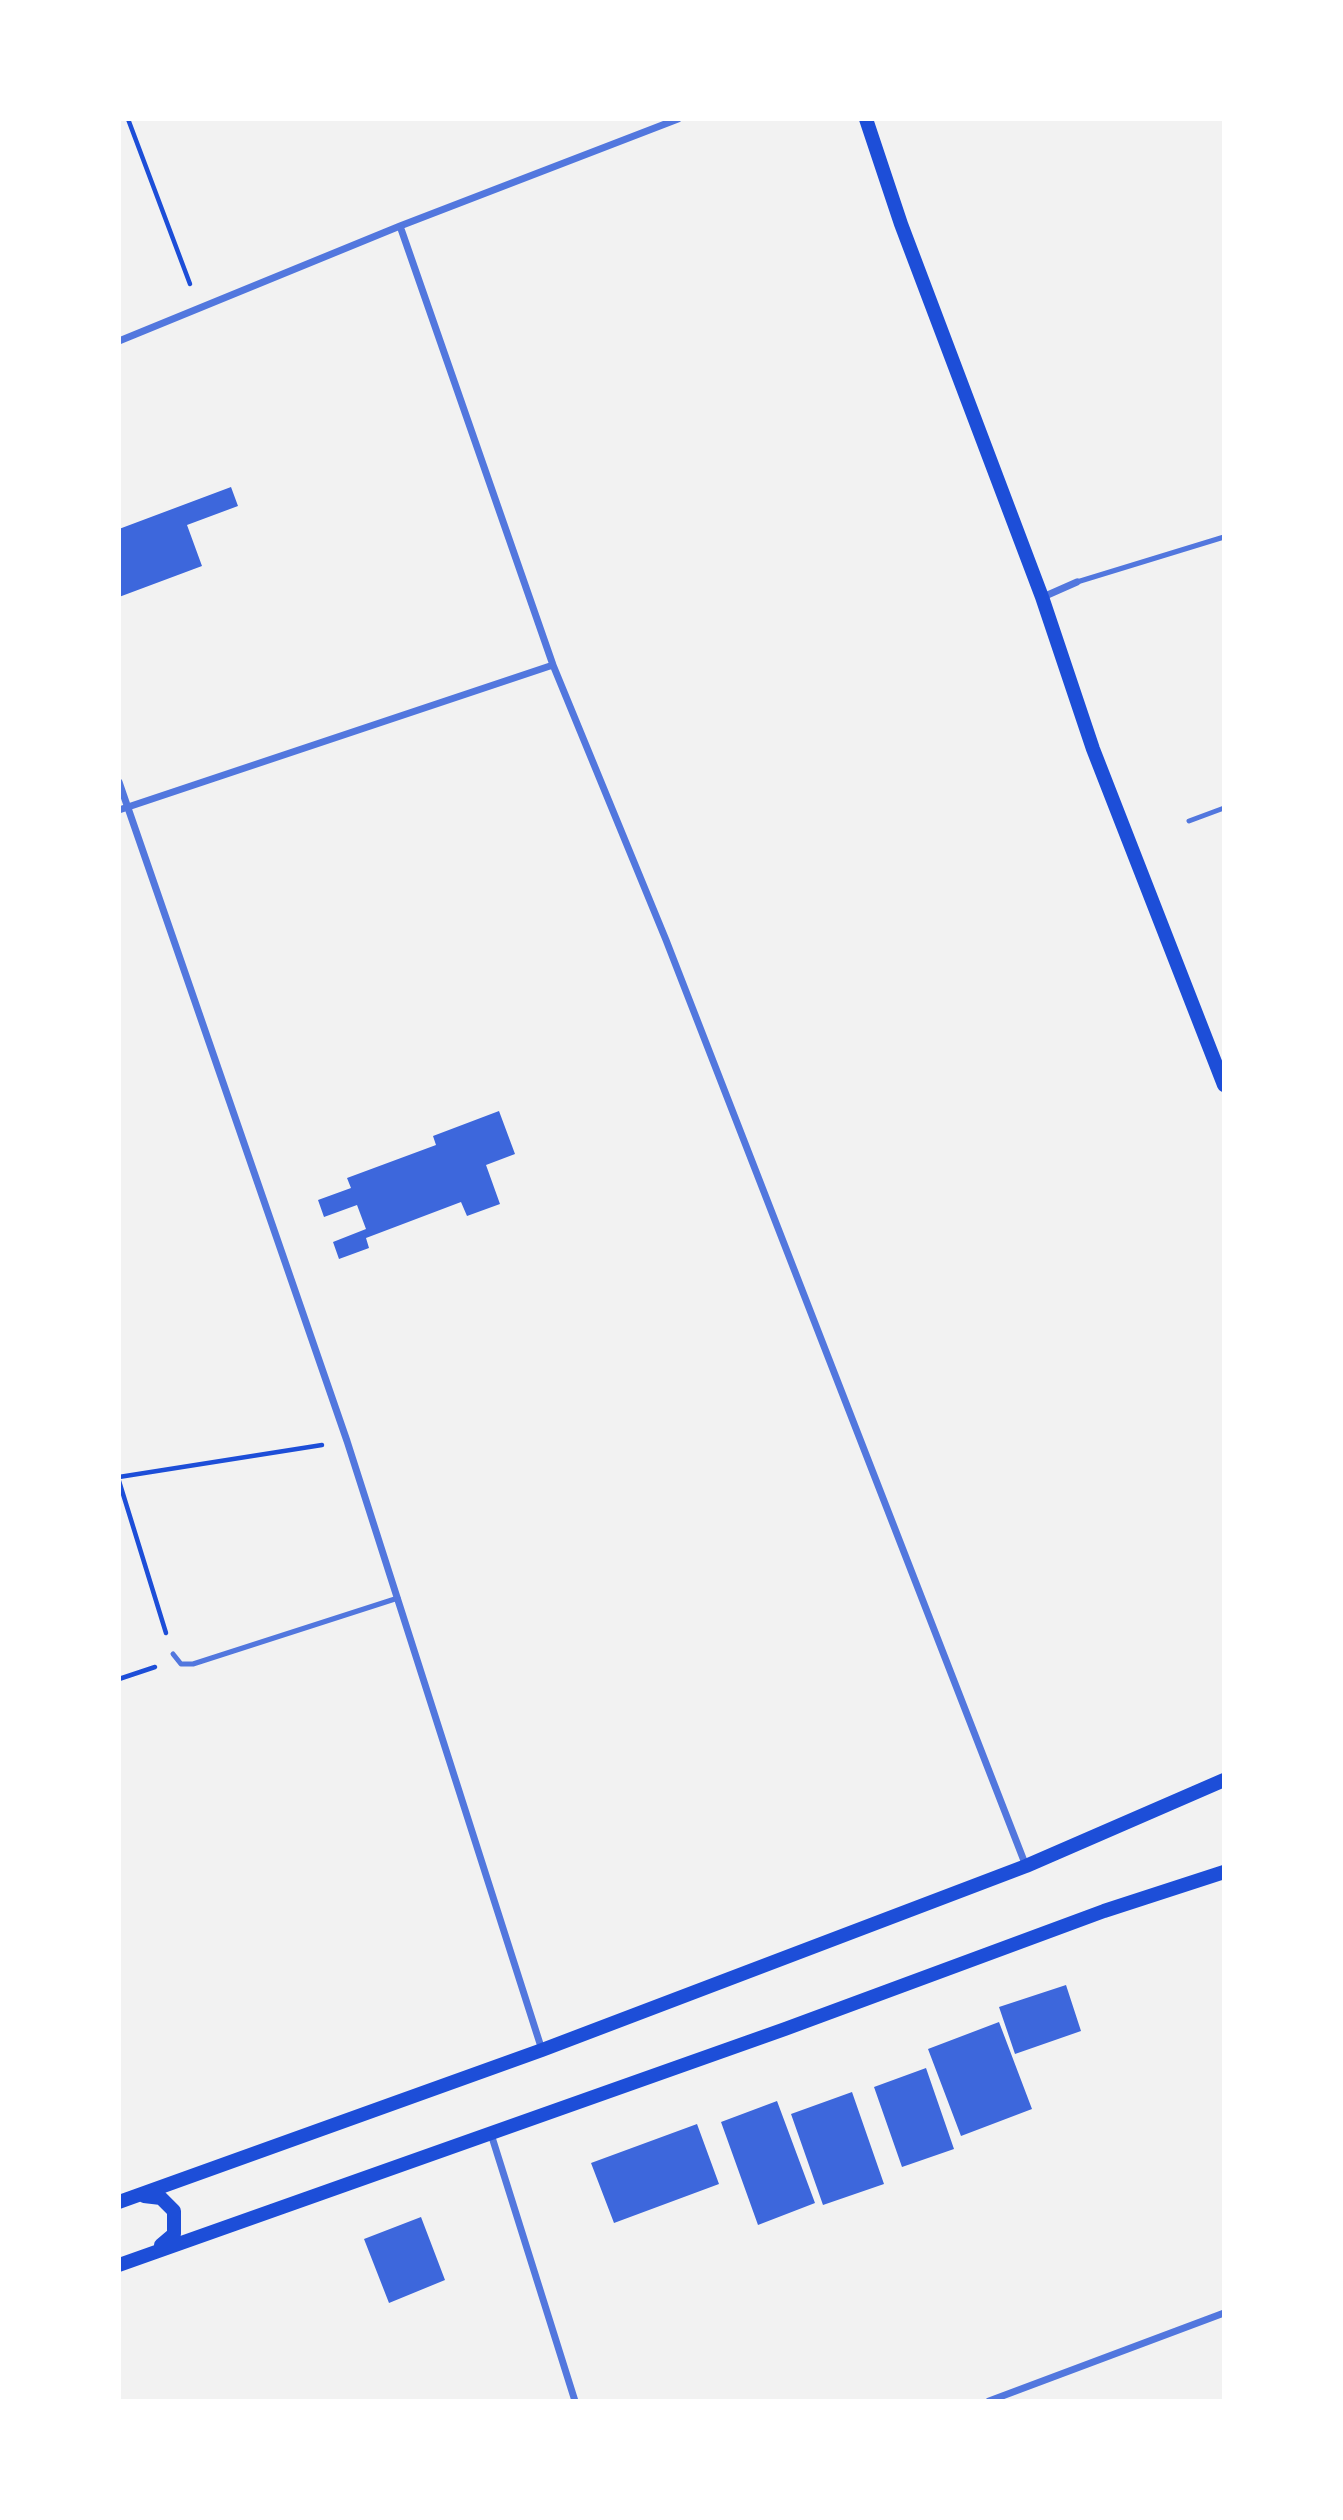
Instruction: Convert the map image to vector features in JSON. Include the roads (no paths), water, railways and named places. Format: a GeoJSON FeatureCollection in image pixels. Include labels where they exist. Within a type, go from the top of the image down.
{"type":"FeatureCollection","features":[{"type":"Feature","properties":{"kind":"main road"},"geometry":{"type":"LineString","coordinates":[[866,119],[901,224],[1042,597],[1093,748],[1224,1085]]}},
{"type":"Feature","properties":{"kind":"main road"},"geometry":{"type":"LineString","coordinates":[[119,2202],[542,2050],[1026,1866],[1224,1780]]}},
{"type":"Feature","properties":{"kind":"main road"},"geometry":{"type":"LineString","coordinates":[[119,2265],[491,2134],[1104,1911],[1224,1872]]}},
{"type":"Feature","properties":{"kind":"main road"},"geometry":{"type":"LineString","coordinates":[[136,2196],[161,2198],[174,2211],[174,2234],[151,2252]]}},
{"type":"Feature","properties":{"kind":"street"},"geometry":{"type":"LineString","coordinates":[[119,341],[400,226],[678,119]]}},
{"type":"Feature","properties":{"kind":"street"},"geometry":{"type":"LineString","coordinates":[[400,226],[553,665],[666,940],[1026,1866]]}},
{"type":"Feature","properties":{"kind":"street"},"geometry":{"type":"LineString","coordinates":[[1042,597],[1077,582]]}},
{"type":"Feature","properties":{"kind":"street"},"geometry":{"type":"LineString","coordinates":[[119,810],[553,665]]}},
{"type":"Feature","properties":{"kind":"street"},"geometry":{"type":"LineString","coordinates":[[119,782],[130,807],[347,1441],[542,2050]]}},
{"type":"Feature","properties":{"kind":"street"},"geometry":{"type":"LineString","coordinates":[[491,2134],[575,2401]]}},
{"type":"Feature","properties":{"kind":"street"},"geometry":{"type":"LineString","coordinates":[[989,2401],[1224,2313]]}},
{"type":"Feature","properties":{"kind":"lane"},"geometry":{"type":"LineString","coordinates":[[1077,582],[1224,537]]}},
{"type":"Feature","properties":{"kind":"lane"},"geometry":{"type":"LineString","coordinates":[[1189,821],[1224,808]]}},
{"type":"Feature","properties":{"kind":"lane"},"geometry":{"type":"LineString","coordinates":[[174,1657],[181,1664],[193,1664],[398,1598]]}}]}
